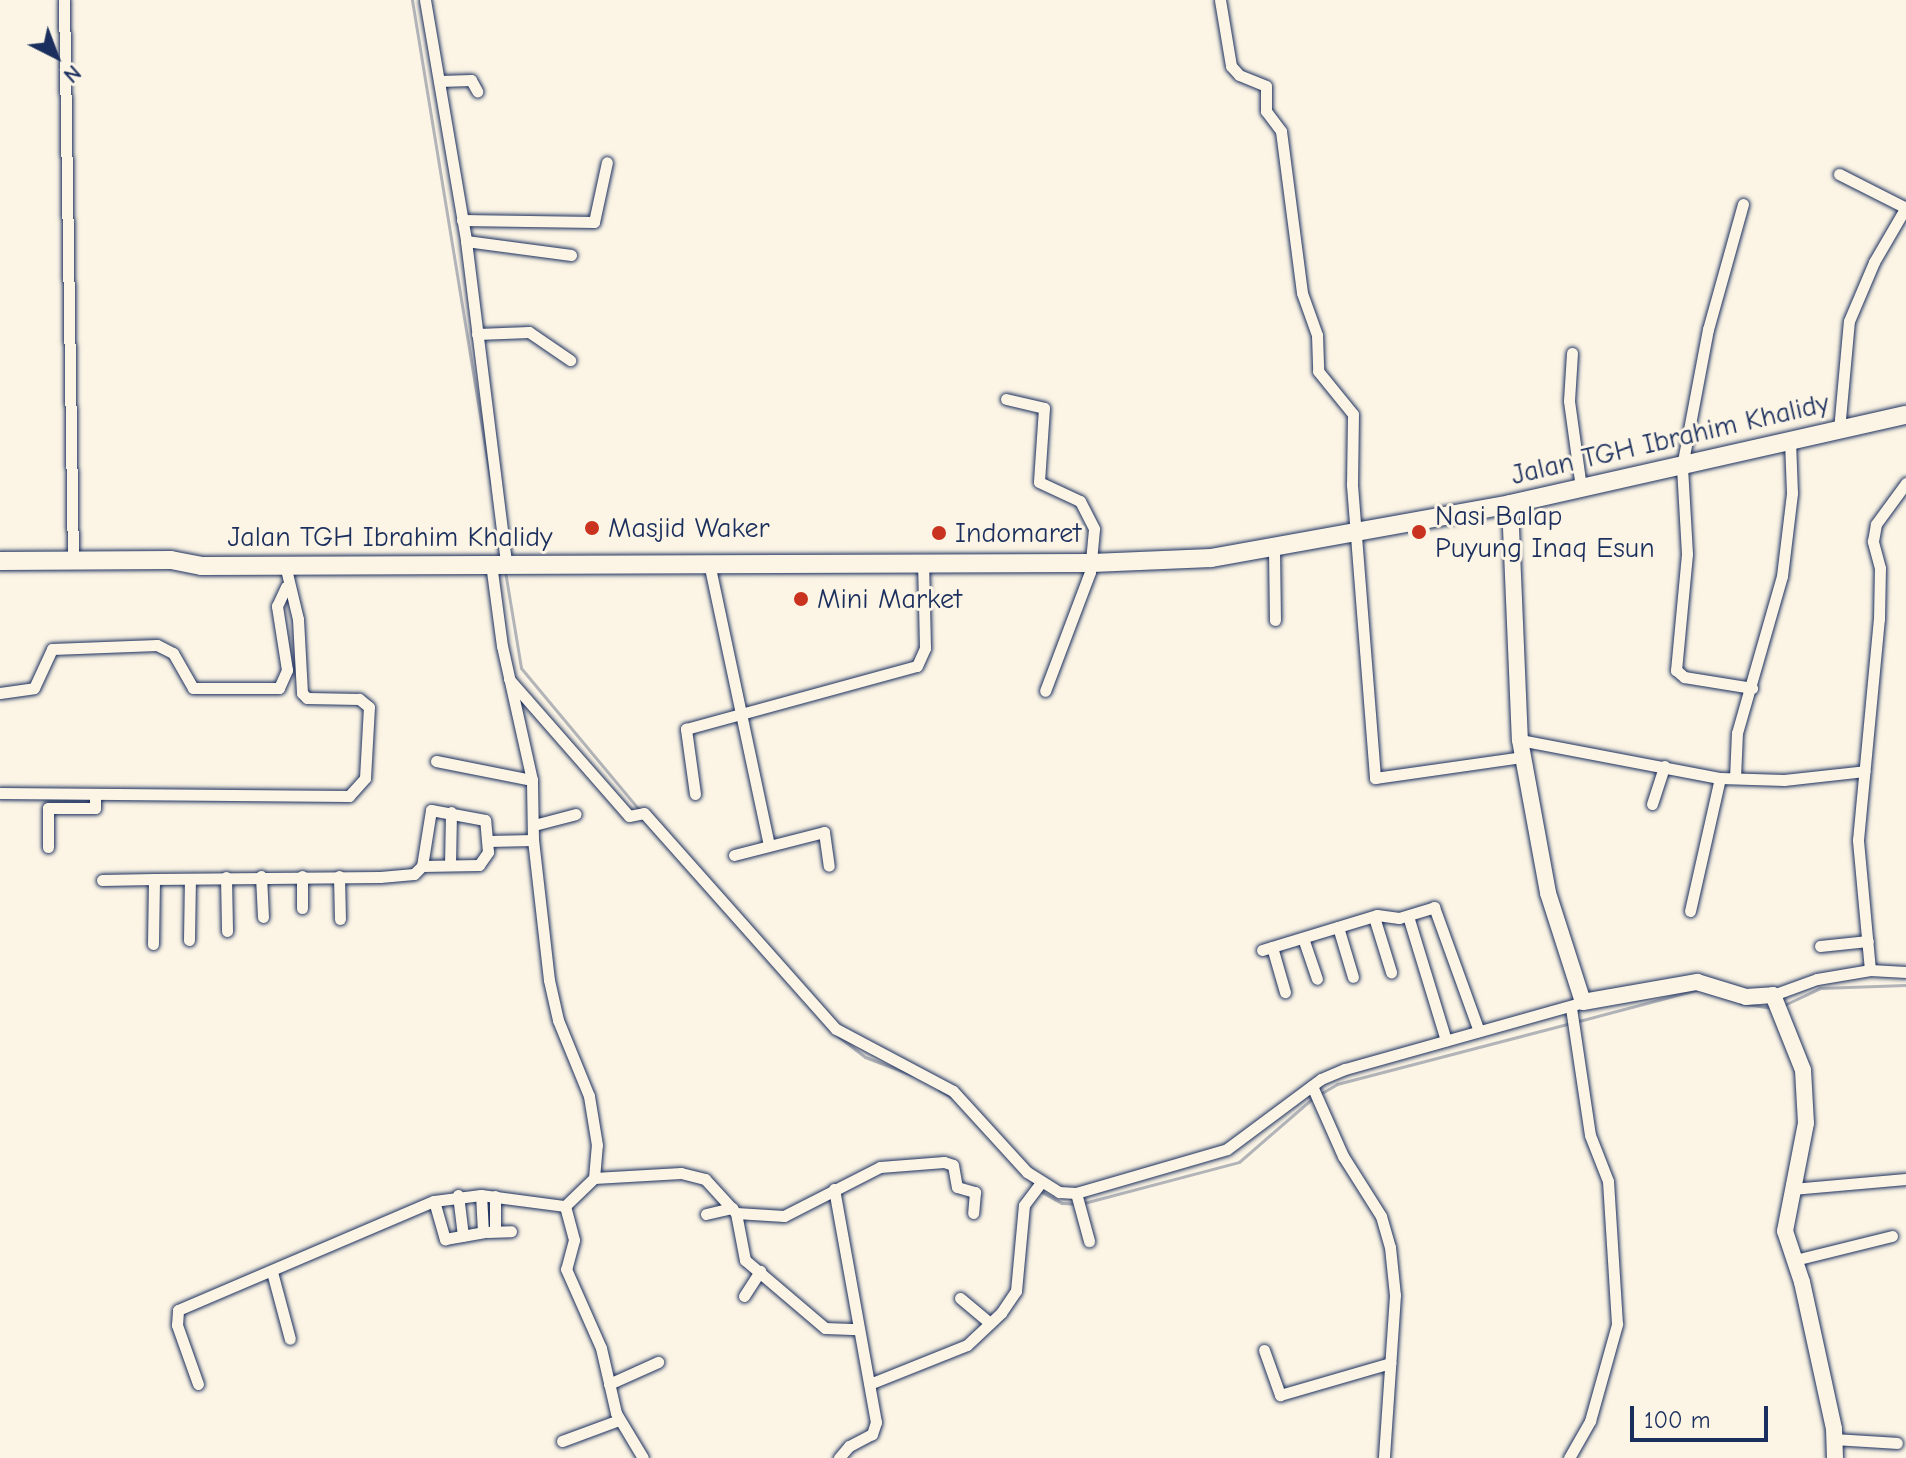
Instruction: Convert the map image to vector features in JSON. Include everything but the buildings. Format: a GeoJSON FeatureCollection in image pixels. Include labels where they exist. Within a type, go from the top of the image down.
{"type":"FeatureCollection","features":[{"type":"Feature","properties":{"kind":"main road","name":"Jalan TGH Ibrahim Khalidy"},"geometry":{"type":"LineString","coordinates":[[0,561],[171,560],[202,566],[1092,563],[1274,550],[1510,504],[1906,415]]}},
{"type":"Feature","properties":{"kind":"main road","name":"Jalan TGH Ibrahim Khalidy"},"geometry":{"type":"LineString","coordinates":[[0,573],[179,572],[202,566]]}},
{"type":"Feature","properties":{"kind":"street"},"geometry":{"type":"LineString","coordinates":[[64,0],[73,562]]}},
{"type":"Feature","properties":{"kind":"street"},"geometry":{"type":"LineString","coordinates":[[425,0],[466,241],[509,679],[532,780],[533,840],[554,1002],[592,1110],[597,1145],[594,1178],[565,1206]]}},
{"type":"Feature","properties":{"kind":"street"},"geometry":{"type":"LineString","coordinates":[[1220,0],[1231,66],[1239,75],[1265,85],[1267,112],[1281,131],[1302,293],[1317,335],[1318,371],[1353,414],[1355,535],[1376,780],[1521,749],[1664,766],[1720,778],[1784,780],[1865,771]]}},
{"type":"Feature","properties":{"kind":"street"},"geometry":{"type":"LineString","coordinates":[[439,81],[471,80],[477,91]]}},
{"type":"Feature","properties":{"kind":"street"},"geometry":{"type":"LineString","coordinates":[[462,220],[594,222],[607,162]]}},
{"type":"Feature","properties":{"kind":"street"},"geometry":{"type":"LineString","coordinates":[[1839,174],[1906,207],[1874,262],[1849,321],[1839,430]]}},
{"type":"Feature","properties":{"kind":"street"},"geometry":{"type":"LineString","coordinates":[[1743,204],[1708,329],[1682,467],[1687,554],[1677,672],[1752,688]]}},
{"type":"Feature","properties":{"kind":"street"},"geometry":{"type":"LineString","coordinates":[[466,241],[571,255]]}},
{"type":"Feature","properties":{"kind":"street"},"geometry":{"type":"LineString","coordinates":[[477,334],[529,332],[570,360]]}},
{"type":"Feature","properties":{"kind":"street"},"geometry":{"type":"LineString","coordinates":[[1572,353],[1569,401],[1581,488]]}},
{"type":"Feature","properties":{"kind":"street"},"geometry":{"type":"LineString","coordinates":[[1006,399],[1045,409],[1039,482],[1063,490],[1086,507],[1094,529],[1092,563],[1045,691]]}},
{"type":"Feature","properties":{"kind":"street"},"geometry":{"type":"LineString","coordinates":[[1735,778],[1737,733],[1782,576],[1792,493],[1790,442]]}},
{"type":"Feature","properties":{"kind":"street"},"geometry":{"type":"LineString","coordinates":[[1870,970],[1858,840],[1879,619],[1874,532],[1906,483]]}},
{"type":"Feature","properties":{"kind":"street"},"geometry":{"type":"LineString","coordinates":[[1510,504],[1521,749],[1548,893],[1575,1011],[1590,1135],[1606,1169],[1617,1324],[1590,1421],[1569,1458]]}},
{"type":"Feature","properties":{"kind":"street"},"geometry":{"type":"LineString","coordinates":[[1274,550],[1275,620]]}},
{"type":"Feature","properties":{"kind":"street"},"geometry":{"type":"LineString","coordinates":[[695,794],[684,732],[738,712],[890,677],[917,666],[925,648],[923,562]]}},
{"type":"Feature","properties":{"kind":"street"},"geometry":{"type":"LineString","coordinates":[[709,563],[738,712],[769,845]]}},
{"type":"Feature","properties":{"kind":"street"},"geometry":{"type":"LineString","coordinates":[[0,793],[337,799],[361,785],[369,707],[359,699],[303,695],[296,611],[286,587],[285,565]]}},
{"type":"Feature","properties":{"kind":"street"},"geometry":{"type":"LineString","coordinates":[[0,693],[34,688],[52,649],[157,645],[173,653],[193,688],[279,688],[287,670],[277,606],[286,587]]}},
{"type":"Feature","properties":{"kind":"street"},"geometry":{"type":"LineString","coordinates":[[509,679],[836,1029],[953,1091],[1037,1187],[1078,1200],[1227,1149],[1345,1069],[1446,1040],[1697,982],[1746,997],[1775,1001],[1809,981],[1870,970],[1906,972]]}},
{"type":"Feature","properties":{"kind":"street"},"geometry":{"type":"LineString","coordinates":[[436,761],[532,780]]}},
{"type":"Feature","properties":{"kind":"street"},"geometry":{"type":"LineString","coordinates":[[1652,804],[1664,766]]}},
{"type":"Feature","properties":{"kind":"street"},"geometry":{"type":"LineString","coordinates":[[1690,911],[1720,778]]}},
{"type":"Feature","properties":{"kind":"street"},"geometry":{"type":"LineString","coordinates":[[48,847],[48,808],[95,808],[95,794]]}},
{"type":"Feature","properties":{"kind":"street"},"geometry":{"type":"LineString","coordinates":[[102,880],[405,876],[422,866],[483,863],[488,841],[484,819],[430,811],[422,866]]}},
{"type":"Feature","properties":{"kind":"street"},"geometry":{"type":"LineString","coordinates":[[450,865],[451,812]]}},
{"type":"Feature","properties":{"kind":"street"},"geometry":{"type":"LineString","coordinates":[[534,825],[576,814]]}},
{"type":"Feature","properties":{"kind":"street"},"geometry":{"type":"LineString","coordinates":[[734,855],[824,832],[829,866]]}},
{"type":"Feature","properties":{"kind":"street"},"geometry":{"type":"LineString","coordinates":[[488,841],[533,840]]}},
{"type":"Feature","properties":{"kind":"street"},"geometry":{"type":"LineString","coordinates":[[261,876],[263,917]]}},
{"type":"Feature","properties":{"kind":"street"},"geometry":{"type":"LineString","coordinates":[[302,876],[302,908]]}},
{"type":"Feature","properties":{"kind":"street"},"geometry":{"type":"LineString","coordinates":[[339,876],[340,919]]}},
{"type":"Feature","properties":{"kind":"street"},"geometry":{"type":"LineString","coordinates":[[226,877],[227,931]]}},
{"type":"Feature","properties":{"kind":"street"},"geometry":{"type":"LineString","coordinates":[[153,944],[154,879]]}},
{"type":"Feature","properties":{"kind":"street"},"geometry":{"type":"LineString","coordinates":[[189,940],[190,879]]}},
{"type":"Feature","properties":{"kind":"street"},"geometry":{"type":"LineString","coordinates":[[1285,992],[1267,948],[1374,917],[1408,916],[1439,910],[1479,1031]]}},
{"type":"Feature","properties":{"kind":"street"},"geometry":{"type":"LineString","coordinates":[[1408,916],[1446,1040]]}},
{"type":"Feature","properties":{"kind":"street"},"geometry":{"type":"LineString","coordinates":[[1374,917],[1391,972]]}},
{"type":"Feature","properties":{"kind":"street"},"geometry":{"type":"LineString","coordinates":[[1338,927],[1353,977]]}},
{"type":"Feature","properties":{"kind":"street"},"geometry":{"type":"LineString","coordinates":[[1303,938],[1317,979]]}},
{"type":"Feature","properties":{"kind":"street"},"geometry":{"type":"LineString","coordinates":[[1820,946],[1868,941]]}},
{"type":"Feature","properties":{"kind":"street"},"geometry":{"type":"LineString","coordinates":[[1775,1001],[1803,1070],[1807,1096],[1785,1231],[1795,1260],[1835,1439],[1835,1458]]}},
{"type":"Feature","properties":{"kind":"street"},"geometry":{"type":"LineString","coordinates":[[1315,1092],[1343,1156],[1386,1230],[1395,1295],[1384,1458]]}},
{"type":"Feature","properties":{"kind":"street"},"geometry":{"type":"LineString","coordinates":[[706,1214],[734,1210],[784,1216],[880,1167],[949,1163],[957,1187],[975,1192],[973,1213]]}},
{"type":"Feature","properties":{"kind":"street"},"geometry":{"type":"LineString","coordinates":[[594,1178],[690,1174],[709,1182],[734,1210],[744,1257],[825,1328],[858,1329]]}},
{"type":"Feature","properties":{"kind":"street"},"geometry":{"type":"LineString","coordinates":[[1792,1189],[1906,1179]]}},
{"type":"Feature","properties":{"kind":"street"},"geometry":{"type":"LineString","coordinates":[[872,1383],[958,1349],[990,1323],[1016,1291],[1024,1205],[1037,1187]]}},
{"type":"Feature","properties":{"kind":"street"},"geometry":{"type":"LineString","coordinates":[[834,1189],[858,1329],[872,1383],[875,1431],[845,1455]]}},
{"type":"Feature","properties":{"kind":"street"},"geometry":{"type":"LineString","coordinates":[[198,1384],[176,1312],[434,1201],[458,1195],[481,1195],[565,1206]]}},
{"type":"Feature","properties":{"kind":"street"},"geometry":{"type":"LineString","coordinates":[[458,1195],[463,1236]]}},
{"type":"Feature","properties":{"kind":"street"},"geometry":{"type":"LineString","coordinates":[[481,1195],[489,1232]]}},
{"type":"Feature","properties":{"kind":"street"},"geometry":{"type":"LineString","coordinates":[[489,1232],[495,1196]]}},
{"type":"Feature","properties":{"kind":"street"},"geometry":{"type":"LineString","coordinates":[[1078,1200],[1089,1241]]}},
{"type":"Feature","properties":{"kind":"street"},"geometry":{"type":"LineString","coordinates":[[434,1201],[441,1237],[511,1231]]}},
{"type":"Feature","properties":{"kind":"street"},"geometry":{"type":"LineString","coordinates":[[565,1206],[574,1240],[565,1265],[601,1348],[619,1420],[643,1458]]}},
{"type":"Feature","properties":{"kind":"street"},"geometry":{"type":"LineString","coordinates":[[1795,1260],[1892,1236]]}},
{"type":"Feature","properties":{"kind":"street"},"geometry":{"type":"LineString","coordinates":[[744,1296],[760,1271]]}},
{"type":"Feature","properties":{"kind":"street"},"geometry":{"type":"LineString","coordinates":[[272,1272],[290,1339]]}},
{"type":"Feature","properties":{"kind":"street"},"geometry":{"type":"LineString","coordinates":[[960,1298],[990,1323]]}},
{"type":"Feature","properties":{"kind":"street"},"geometry":{"type":"LineString","coordinates":[[1264,1350],[1280,1395],[1390,1363]]}},
{"type":"Feature","properties":{"kind":"street"},"geometry":{"type":"LineString","coordinates":[[609,1384],[658,1362]]}},
{"type":"Feature","properties":{"kind":"street"},"geometry":{"type":"LineString","coordinates":[[562,1441],[619,1420]]}},
{"type":"Feature","properties":{"kind":"street"},"geometry":{"type":"LineString","coordinates":[[1835,1439],[1897,1443]]}},
{"type":"Feature","properties":{"kind":"waterway"},"geometry":{"type":"LineString","coordinates":[[412,0],[491,485]]}},
{"type":"Feature","properties":{"kind":"waterway"},"geometry":{"type":"LineString","coordinates":[[505,571],[521,668],[640,811]]}},
{"type":"Feature","properties":{"kind":"waterway"},"geometry":{"type":"LineString","coordinates":[[1782,1006],[1820,988],[1906,985]]}},
{"type":"Feature","properties":{"kind":"waterway"},"geometry":{"type":"LineString","coordinates":[[1575,1022],[1696,990]]}},
{"type":"Feature","properties":{"kind":"waterway"},"geometry":{"type":"LineString","coordinates":[[1740,1003],[1771,1008]]}},
{"type":"Feature","properties":{"kind":"waterway"},"geometry":{"type":"LineString","coordinates":[[1040,1191],[1062,1203],[1080,1204],[1239,1162],[1313,1098],[1337,1084],[1568,1024]]}},
{"type":"Feature","properties":{"kind":"waterway"},"geometry":{"type":"LineString","coordinates":[[838,1036],[865,1057],[912,1075]]}},
{"type":"Feature","properties":{"kind":"waterway"},"geometry":{"type":"LineString","coordinates":[[939,1090],[953,1098]]}},
{"type":"Feature","properties":{"kind":"place","name":"Masjid Waker"},"geometry":{"type":"Point","coordinates":[592,528]}},
{"type":"Feature","properties":{"kind":"place","name":"Nasi Balap Puyung Inaq Esun"},"geometry":{"type":"Point","coordinates":[1419,532]}},
{"type":"Feature","properties":{"kind":"place","name":"Indomaret"},"geometry":{"type":"Point","coordinates":[939,533]}},
{"type":"Feature","properties":{"kind":"place","name":"Mini Market"},"geometry":{"type":"Point","coordinates":[801,599]}}]}
